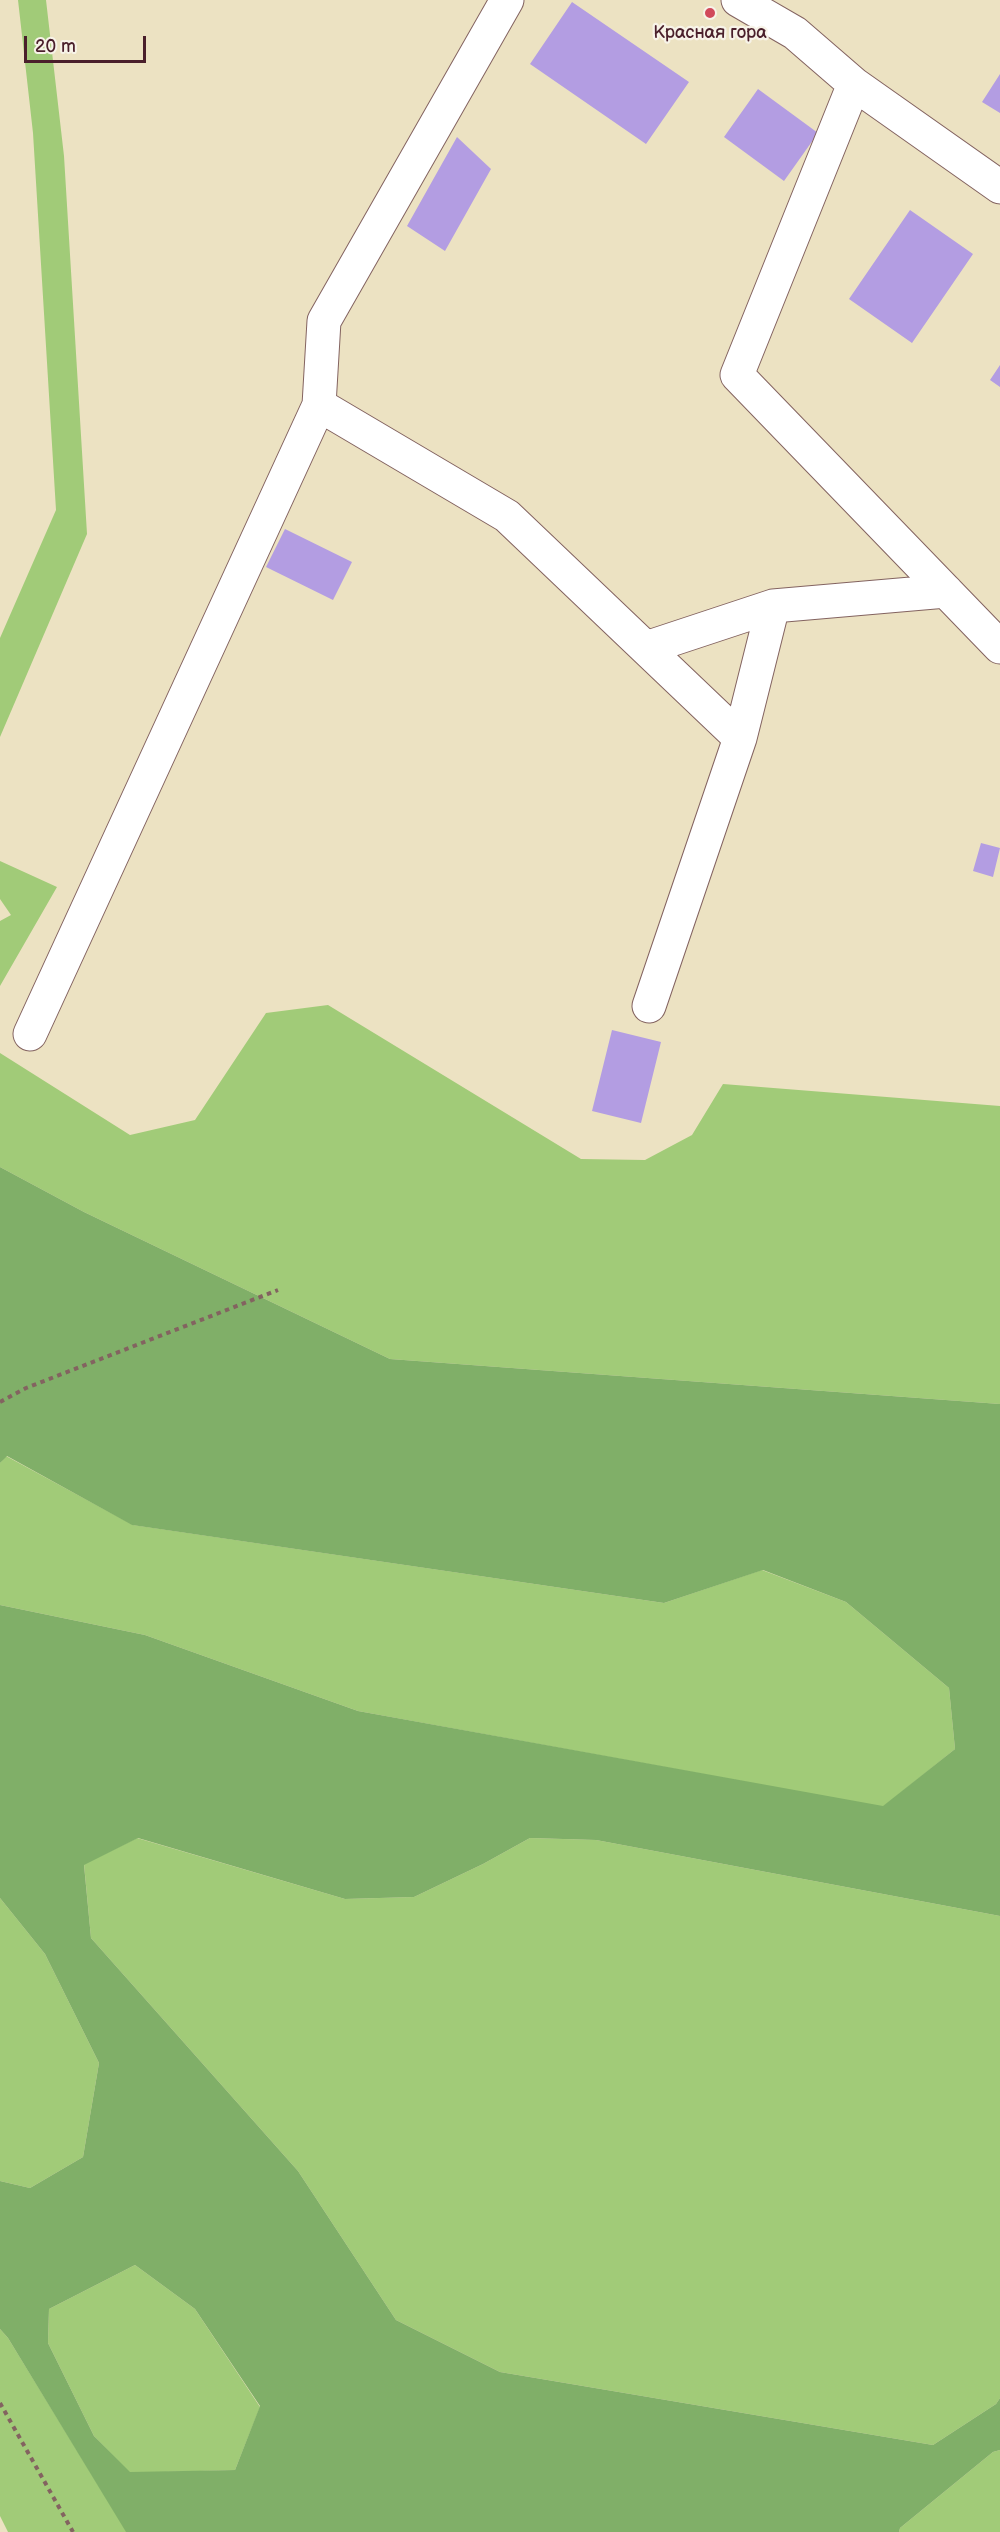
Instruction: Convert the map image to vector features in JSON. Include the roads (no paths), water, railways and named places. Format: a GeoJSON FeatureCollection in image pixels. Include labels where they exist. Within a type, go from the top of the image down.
{"type":"FeatureCollection","features":[{"type":"Feature","properties":{"kind":"street"},"geometry":{"type":"LineString","coordinates":[[30,1034],[319,405],[324,321],[507,0]]}},
{"type":"Feature","properties":{"kind":"street"},"geometry":{"type":"LineString","coordinates":[[738,0],[795,33],[854,84],[1000,187]]}},
{"type":"Feature","properties":{"kind":"street"},"geometry":{"type":"LineString","coordinates":[[854,84],[737,375],[1000,647]]}},
{"type":"Feature","properties":{"kind":"street"},"geometry":{"type":"LineString","coordinates":[[319,405],[507,516],[740,738]]}},
{"type":"Feature","properties":{"kind":"street"},"geometry":{"type":"LineString","coordinates":[[646,648],[773,606],[946,591]]}},
{"type":"Feature","properties":{"kind":"street"},"geometry":{"type":"LineString","coordinates":[[649,1006],[740,738],[773,606]]}},
{"type":"Feature","properties":{"kind":"place","name":"Красная гора"},"geometry":{"type":"Point","coordinates":[710,13]}}]}
